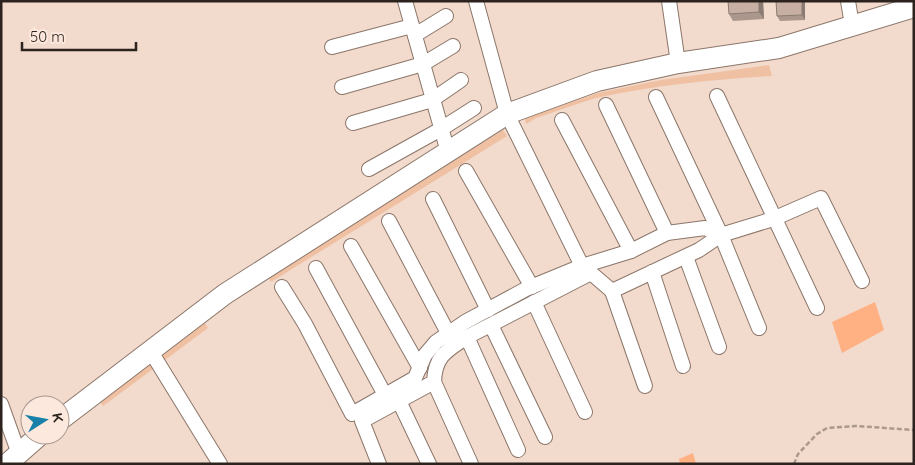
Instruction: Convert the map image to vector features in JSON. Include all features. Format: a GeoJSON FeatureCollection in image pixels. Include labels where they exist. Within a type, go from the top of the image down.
{"type":"FeatureCollection","features":[{"type":"Feature","properties":{"kind":"street"},"geometry":{"type":"LineString","coordinates":[[476,1],[507,114],[582,266]]}},
{"type":"Feature","properties":{"kind":"street"},"geometry":{"type":"LineString","coordinates":[[669,1],[678,63]]}},
{"type":"Feature","properties":{"kind":"street"},"geometry":{"type":"LineString","coordinates":[[848,1],[852,25]]}},
{"type":"Feature","properties":{"kind":"street"},"geometry":{"type":"LineString","coordinates":[[406,2],[448,152]]}},
{"type":"Feature","properties":{"kind":"street"},"geometry":{"type":"LineString","coordinates":[[70,412],[225,294],[507,114],[597,81],[678,63],[779,48],[914,7]]}},
{"type":"Feature","properties":{"kind":"street"},"geometry":{"type":"LineString","coordinates":[[332,47],[413,31],[446,16]]}},
{"type":"Feature","properties":{"kind":"street"},"geometry":{"type":"LineString","coordinates":[[342,87],[423,64],[453,46]]}},
{"type":"Feature","properties":{"kind":"street"},"geometry":{"type":"LineString","coordinates":[[353,123],[432,100],[461,80]]}},
{"type":"Feature","properties":{"kind":"street"},"geometry":{"type":"LineString","coordinates":[[716,96],[817,308]]}},
{"type":"Feature","properties":{"kind":"street"},"geometry":{"type":"LineString","coordinates":[[656,97],[721,234],[759,328]]}},
{"type":"Feature","properties":{"kind":"street"},"geometry":{"type":"LineString","coordinates":[[606,105],[668,233]]}},
{"type":"Feature","properties":{"kind":"street"},"geometry":{"type":"LineString","coordinates":[[369,169],[441,129],[474,108]]}},
{"type":"Feature","properties":{"kind":"street"},"geometry":{"type":"LineString","coordinates":[[562,120],[631,251]]}},
{"type":"Feature","properties":{"kind":"street"},"geometry":{"type":"LineString","coordinates":[[466,171],[532,288]]}},
{"type":"Feature","properties":{"kind":"street"},"geometry":{"type":"LineString","coordinates":[[612,291],[686,257],[721,234],[774,219],[821,198],[862,281]]}},
{"type":"Feature","properties":{"kind":"street"},"geometry":{"type":"LineString","coordinates":[[433,199],[488,310]]}},
{"type":"Feature","properties":{"kind":"street"},"geometry":{"type":"LineString","coordinates":[[389,221],[448,333]]}},
{"type":"Feature","properties":{"kind":"street"},"geometry":{"type":"LineString","coordinates":[[282,288],[305,324],[352,414],[415,378],[425,354],[448,333],[532,288],[582,266],[631,251],[668,233],[705,228],[721,234]]}},
{"type":"Feature","properties":{"kind":"street"},"geometry":{"type":"LineString","coordinates":[[351,246],[420,368]]}},
{"type":"Feature","properties":{"kind":"street"},"geometry":{"type":"LineString","coordinates":[[686,257],[719,347]]}},
{"type":"Feature","properties":{"kind":"street"},"geometry":{"type":"LineString","coordinates":[[316,268],[385,395]]}},
{"type":"Feature","properties":{"kind":"street"},"geometry":{"type":"LineString","coordinates":[[652,272],[683,366]]}},
{"type":"Feature","properties":{"kind":"street"},"geometry":{"type":"LineString","coordinates":[[471,464],[434,382],[434,368],[441,356],[466,337],[591,273],[612,291],[645,386]]}},
{"type":"Feature","properties":{"kind":"street"},"geometry":{"type":"LineString","coordinates":[[534,302],[585,412]]}},
{"type":"Feature","properties":{"kind":"street"},"geometry":{"type":"LineString","coordinates":[[491,325],[545,437]]}},
{"type":"Feature","properties":{"kind":"street"},"geometry":{"type":"LineString","coordinates":[[466,337],[518,450]]}},
{"type":"Feature","properties":{"kind":"street"},"geometry":{"type":"LineString","coordinates":[[150,350],[220,464]]}},
{"type":"Feature","properties":{"kind":"street"},"geometry":{"type":"LineString","coordinates":[[379,464],[362,421],[434,382]]}},
{"type":"Feature","properties":{"kind":"street"},"geometry":{"type":"LineString","coordinates":[[399,401],[429,464]]}},
{"type":"Feature","properties":{"kind":"street"},"geometry":{"type":"LineString","coordinates":[[1,404],[13,459],[29,445]]}},
{"type":"Feature","properties":{"kind":"path"},"geometry":{"type":"LineString","coordinates":[[794,464],[798,454],[817,434],[827,428],[856,426],[914,430]]}},
{"type":"Feature","properties":{"kind":"shaded area"},"geometry":{"type":"Polygon","coordinates":[[[769,65],[772,76],[688,83],[605,96],[536,118],[526,124],[525,119],[534,115],[598,93],[661,80],[769,65]]]}},
{"type":"Feature","properties":{"kind":"shaded area"},"geometry":{"type":"Polygon","coordinates":[[[503,130],[507,136],[271,282],[267,275],[503,130]]]}},
{"type":"Feature","properties":{"kind":"shaded area"},"geometry":{"type":"Polygon","coordinates":[[[875,302],[884,330],[842,353],[832,322],[875,302]]]}},
{"type":"Feature","properties":{"kind":"shaded area"},"geometry":{"type":"Polygon","coordinates":[[[203,320],[208,328],[165,360],[159,352],[203,320]]]}},
{"type":"Feature","properties":{"kind":"shaded area"},"geometry":{"type":"Polygon","coordinates":[[[148,362],[153,369],[103,406],[98,399],[148,362]]]}},
{"type":"Feature","properties":{"kind":"shaded area"},"geometry":{"type":"Polygon","coordinates":[[[693,453],[696,464],[680,464],[679,459],[693,453]]]}},
{"type":"Feature","properties":{"kind":"building"},"geometry":{"type":"Polygon","coordinates":[[[728,1],[759,1],[759,12],[729,14],[728,1]]]}},
{"type":"Feature","properties":{"kind":"building"},"geometry":{"type":"Polygon","coordinates":[[[776,1],[802,1],[802,15],[777,16],[776,1]]]}}]}
